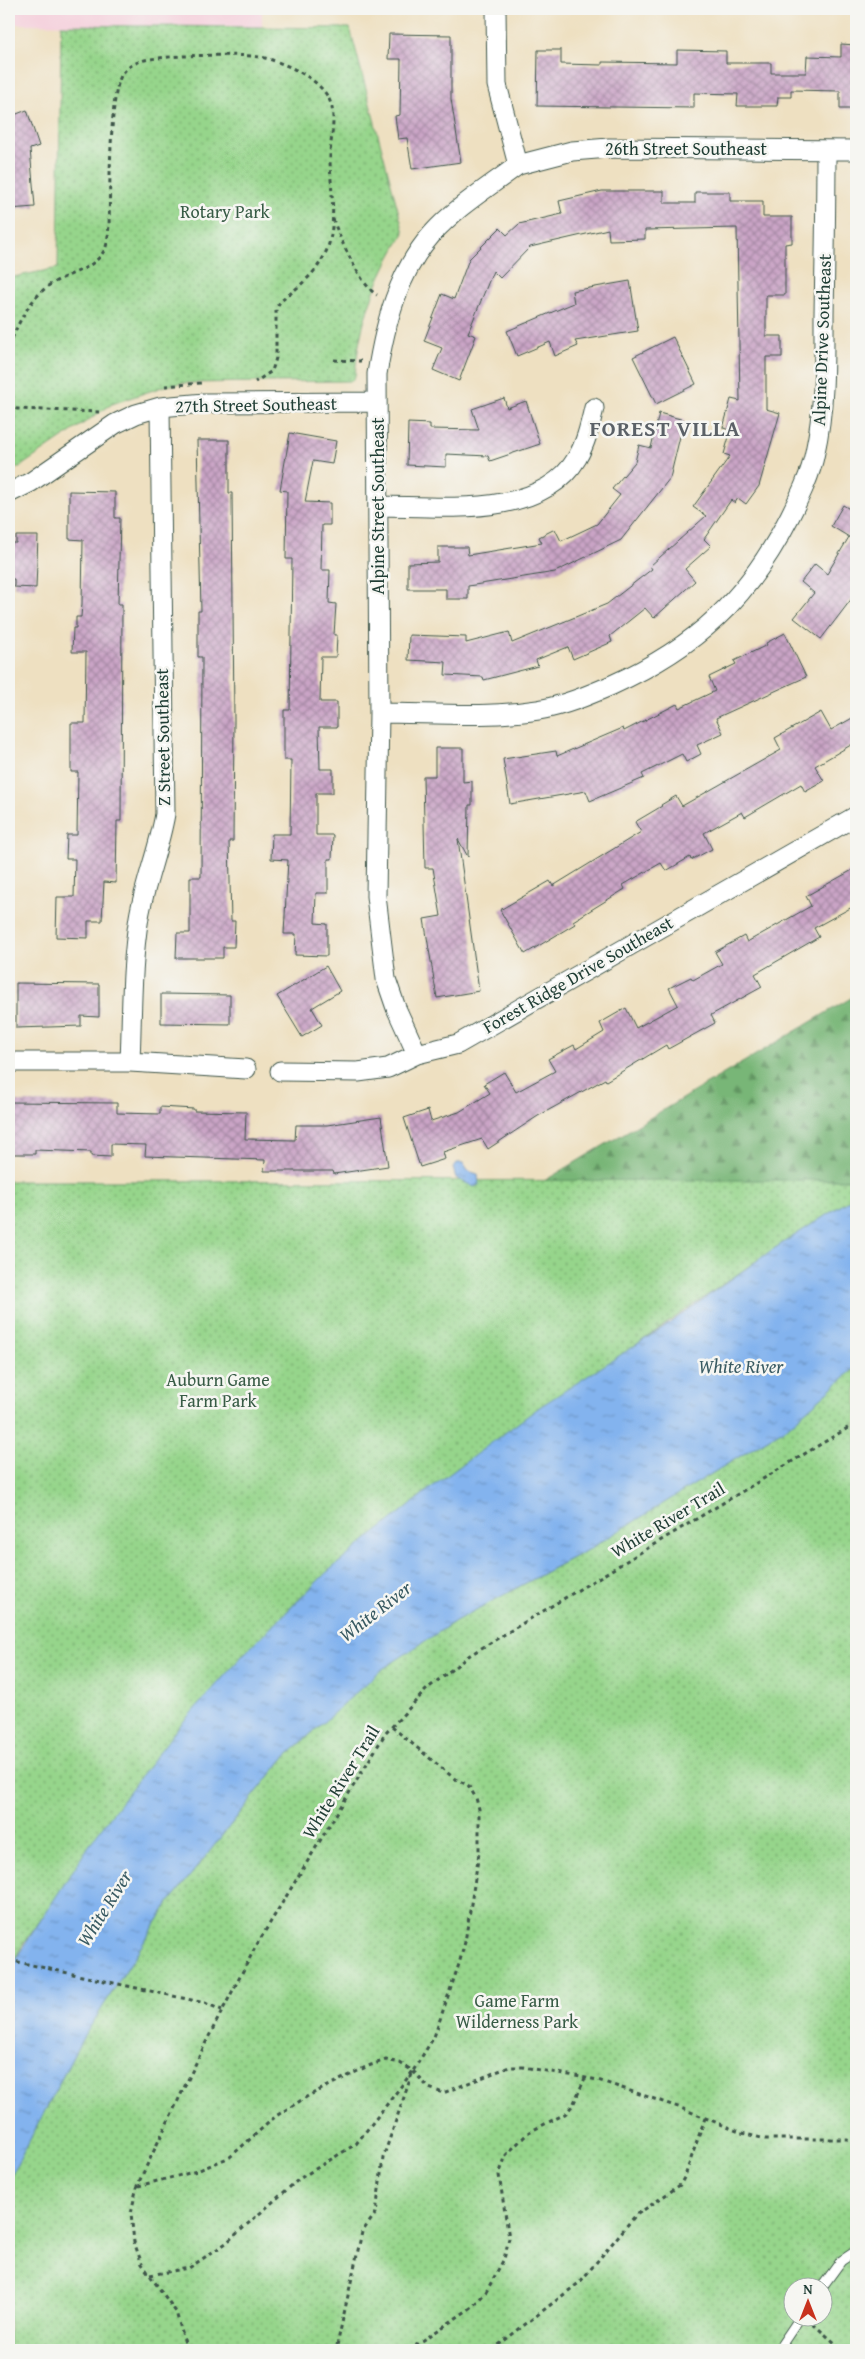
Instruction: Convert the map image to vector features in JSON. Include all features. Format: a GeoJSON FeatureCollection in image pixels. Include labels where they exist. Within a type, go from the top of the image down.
{"type":"FeatureCollection","features":[{"type":"Feature","properties":{"kind":"street"},"geometry":{"type":"LineString","coordinates":[[496,9],[497,85],[518,165]]}},
{"type":"Feature","properties":{"kind":"street","name":"26th Street Southeast"},"geometry":{"type":"LineString","coordinates":[[518,165],[572,151],[609,148],[856,150]]}},
{"type":"Feature","properties":{"kind":"street","name":"Alpine Drive Southeast"},"geometry":{"type":"LineString","coordinates":[[378,713],[508,713],[541,710],[591,694],[638,673],[684,646],[725,610],[757,572],[781,534],[803,491],[815,454],[822,411],[826,150]]}},
{"type":"Feature","properties":{"kind":"street","name":"Alpine Street Southeast"},"geometry":{"type":"LineString","coordinates":[[417,1054],[396,1008],[386,979],[376,896],[378,713],[377,402],[379,362],[387,320],[393,303],[414,260],[432,234],[458,210],[518,165]]}},
{"type":"Feature","properties":{"kind":"street","name":"27th Street Southeast"},"geometry":{"type":"LineString","coordinates":[[9,493],[31,482],[114,424],[136,414],[160,407],[205,403],[377,402]]}},
{"type":"Feature","properties":{"kind":"street","name":"Z Street Southeast"},"geometry":{"type":"LineString","coordinates":[[130,1062],[135,945],[140,915],[160,840],[164,814],[160,407]]}},
{"type":"Feature","properties":{"kind":"street"},"geometry":{"type":"LineString","coordinates":[[378,506],[494,506],[522,500],[544,490],[562,476],[577,459],[586,437],[594,408]]}},
{"type":"Feature","properties":{"kind":"street","name":"Forest Ridge Drive Southeast"},"geometry":{"type":"LineString","coordinates":[[280,1071],[358,1072],[388,1068],[417,1054],[458,1044],[856,816]]}},
{"type":"Feature","properties":{"kind":"street"},"geometry":{"type":"LineString","coordinates":[[9,1062],[130,1062],[246,1069]]}},
{"type":"Feature","properties":{"kind":"lane"},"geometry":{"type":"LineString","coordinates":[[830,2276],[841,2261],[856,2251]]}},
{"type":"Feature","properties":{"kind":"lane"},"geometry":{"type":"LineString","coordinates":[[778,2350],[795,2326]]}},
{"type":"Feature","properties":{"kind":"path"},"geometry":{"type":"LineString","coordinates":[[9,346],[20,318],[32,302],[49,286],[82,270],[106,249],[110,226],[116,88],[127,67],[142,61],[159,58],[249,56],[265,58],[300,72],[315,83],[328,97],[332,111],[330,157],[333,218],[330,241],[322,261],[313,274],[278,302],[276,309],[276,358]]}},
{"type":"Feature","properties":{"kind":"path"},"geometry":{"type":"LineString","coordinates":[[333,218],[358,275],[373,293],[393,303]]}},
{"type":"Feature","properties":{"kind":"path"},"geometry":{"type":"LineString","coordinates":[[334,360],[379,362]]}},
{"type":"Feature","properties":{"kind":"path","name":"White River Trail"},"geometry":{"type":"LineString","coordinates":[[187,2350],[176,2312],[142,2264],[134,2242],[131,2213],[137,2186],[222,2010],[256,1946],[385,1734],[427,1689],[470,1655],[856,1423]]}},
{"type":"Feature","properties":{"kind":"path"},"geometry":{"type":"LineString","coordinates":[[150,2275],[190,2268],[226,2243],[299,2179],[356,2144],[413,2071],[434,2036],[465,1942],[480,1853],[480,1809],[468,1785],[455,1779],[392,1727]]}},
{"type":"Feature","properties":{"kind":"path"},"geometry":{"type":"LineString","coordinates":[[9,1960],[205,2003],[222,2010]]}},
{"type":"Feature","properties":{"kind":"path"},"geometry":{"type":"LineString","coordinates":[[137,2186],[197,2171],[230,2157],[276,2116],[308,2096],[368,2066],[386,2060],[400,2063],[413,2071],[428,2088],[443,2093],[508,2067],[523,2067],[585,2078],[626,2090],[742,2133],[765,2139],[847,2139],[856,2141]]}},
{"type":"Feature","properties":{"kind":"path"},"geometry":{"type":"LineString","coordinates":[[336,2350],[362,2232],[376,2213],[383,2158],[413,2071]]}},
{"type":"Feature","properties":{"kind":"path"},"geometry":{"type":"LineString","coordinates":[[409,2350],[472,2307],[486,2292],[504,2259],[509,2238],[499,2175],[506,2155],[529,2132],[565,2114],[573,2105],[585,2078]]}},
{"type":"Feature","properties":{"kind":"path"},"geometry":{"type":"LineString","coordinates":[[492,2350],[580,2282],[635,2216],[680,2184],[686,2176],[705,2118]]}},
{"type":"Feature","properties":{"kind":"path"},"geometry":{"type":"LineString","coordinates":[[816,2326],[843,2350]]}},
{"type":"Feature","properties":{"kind":"shaded area"},"geometry":{"type":"Polygon","coordinates":[[[9,9],[262,9],[262,27],[9,24],[9,9]]]}},
{"type":"Feature","properties":{"kind":"green space","name":"Rotary Park"},"geometry":{"type":"Polygon","coordinates":[[[61,25],[350,28],[404,233],[385,267],[370,302],[360,338],[355,376],[352,381],[185,383],[165,386],[112,404],[21,466],[9,472],[9,278],[58,268],[61,25]]]}},
{"type":"Feature","properties":{"kind":"green space"},"geometry":{"type":"Polygon","coordinates":[[[856,995],[856,1180],[544,1181],[856,995]]]}},
{"type":"Feature","properties":{"kind":"green space","name":"Auburn Game Farm Park"},"geometry":{"type":"Polygon","coordinates":[[[856,1180],[856,1196],[772,1250],[432,1487],[326,1573],[243,1655],[176,1730],[22,1946],[9,1969],[9,1181],[856,1180]]]}},
{"type":"Feature","properties":{"kind":"green space","name":"Game Farm Wilderness Park"},"geometry":{"type":"Polygon","coordinates":[[[856,1367],[856,2350],[9,2350],[9,2180],[81,2041],[170,1901],[283,1759],[381,1670],[457,1620],[591,1548],[789,1426],[856,1367]]]}},
{"type":"Feature","properties":{"kind":"water"},"geometry":{"type":"Polygon","coordinates":[[[457,1163],[463,1163],[468,1171],[478,1174],[479,1185],[474,1187],[456,1178],[453,1168],[457,1163]]]}},
{"type":"Feature","properties":{"kind":"water","name":"White River"},"geometry":{"type":"Polygon","coordinates":[[[856,1196],[856,1367],[789,1426],[591,1548],[457,1620],[381,1670],[283,1759],[170,1901],[81,2041],[9,2180],[9,1969],[96,1835],[176,1730],[243,1655],[326,1573],[432,1487],[541,1406],[670,1323],[772,1250],[856,1196]]]}},
{"type":"Feature","properties":{"kind":"building"},"geometry":{"type":"Polygon","coordinates":[[[389,34],[451,35],[451,99],[461,162],[412,169],[407,138],[398,139],[395,116],[400,115],[401,59],[388,59],[389,34]]]}},
{"type":"Feature","properties":{"kind":"building"},"geometry":{"type":"Polygon","coordinates":[[[841,44],[856,45],[856,109],[840,109],[840,91],[791,90],[791,97],[778,97],[777,106],[737,106],[738,94],[694,93],[694,108],[537,106],[538,50],[561,50],[561,64],[602,65],[602,62],[677,63],[677,50],[726,51],[726,63],[771,63],[771,73],[806,73],[807,56],[841,57],[841,44]]]}},
{"type":"Feature","properties":{"kind":"building"},"geometry":{"type":"Polygon","coordinates":[[[27,110],[39,146],[30,149],[35,207],[9,209],[9,117],[27,110]]]}},
{"type":"Feature","properties":{"kind":"building"},"geometry":{"type":"Polygon","coordinates":[[[602,191],[664,191],[664,203],[695,203],[695,192],[730,192],[730,201],[763,201],[763,217],[792,217],[792,243],[785,244],[785,295],[766,295],[766,336],[782,336],[782,357],[766,357],[766,409],[780,413],[759,486],[746,504],[738,498],[735,503],[731,500],[704,539],[711,546],[685,569],[695,581],[654,618],[645,608],[610,636],[612,642],[573,659],[568,647],[536,660],[538,666],[484,680],[483,677],[445,675],[446,662],[408,660],[409,635],[466,637],[466,643],[509,632],[512,643],[607,604],[652,569],[650,566],[706,516],[693,507],[730,456],[724,454],[731,430],[723,428],[731,399],[740,401],[737,228],[645,230],[645,239],[609,240],[608,229],[530,247],[500,278],[493,271],[468,333],[476,336],[459,381],[433,370],[442,348],[424,341],[442,294],[454,299],[469,259],[500,228],[507,235],[519,224],[562,214],[559,201],[602,191]]]}},
{"type":"Feature","properties":{"kind":"building"},"geometry":{"type":"Polygon","coordinates":[[[630,281],[638,331],[575,341],[578,346],[555,356],[550,342],[517,356],[507,331],[574,303],[572,291],[630,281]]]}},
{"type":"Feature","properties":{"kind":"building"},"geometry":{"type":"Polygon","coordinates":[[[673,337],[696,384],[656,404],[633,357],[673,337]]]}},
{"type":"Feature","properties":{"kind":"building"},"geometry":{"type":"Polygon","coordinates":[[[504,398],[507,408],[526,401],[540,444],[490,461],[488,456],[446,454],[446,467],[407,465],[408,423],[430,424],[430,429],[479,430],[472,409],[504,398]]]}},
{"type":"Feature","properties":{"kind":"building"},"geometry":{"type":"Polygon","coordinates":[[[659,413],[684,420],[670,478],[621,540],[555,572],[468,586],[468,599],[446,599],[446,589],[408,589],[408,563],[438,562],[438,547],[467,547],[468,555],[542,543],[539,537],[555,529],[561,541],[597,524],[620,495],[612,489],[635,462],[639,445],[651,448],[659,413]]]}},
{"type":"Feature","properties":{"kind":"building"},"geometry":{"type":"Polygon","coordinates":[[[290,433],[336,441],[332,464],[313,461],[305,502],[330,503],[330,525],[322,525],[321,570],[330,570],[329,603],[336,604],[334,635],[337,635],[336,657],[321,657],[320,702],[337,702],[337,727],[319,727],[320,769],[333,769],[333,793],[316,793],[316,835],[333,835],[332,859],[328,859],[328,893],[316,893],[315,923],[327,924],[327,956],[295,955],[296,934],[284,934],[288,860],[271,859],[272,834],[290,834],[291,760],[284,760],[284,710],[290,710],[292,559],[286,559],[287,491],[280,490],[290,433]]]}},
{"type":"Feature","properties":{"kind":"building"},"geometry":{"type":"Polygon","coordinates":[[[197,440],[229,440],[229,493],[232,493],[233,841],[229,841],[231,921],[235,921],[234,947],[223,947],[223,958],[176,958],[177,933],[190,933],[190,877],[201,877],[202,657],[198,657],[198,611],[201,611],[197,440]]]}},
{"type":"Feature","properties":{"kind":"building"},"geometry":{"type":"Polygon","coordinates":[[[69,491],[115,492],[115,518],[120,518],[118,604],[122,604],[121,821],[117,821],[116,883],[104,882],[102,921],[88,921],[88,938],[56,937],[57,897],[74,897],[75,859],[66,859],[67,835],[77,835],[78,772],[71,772],[71,723],[85,723],[86,652],[72,652],[73,628],[76,628],[76,617],[81,617],[83,540],[69,539],[69,491]]]}},
{"type":"Feature","properties":{"kind":"building"},"geometry":{"type":"Polygon","coordinates":[[[843,505],[856,513],[856,593],[821,639],[794,618],[814,593],[801,582],[815,564],[827,574],[849,537],[831,526],[843,505]]]}},
{"type":"Feature","properties":{"kind":"building"},"geometry":{"type":"Polygon","coordinates":[[[16,536],[38,536],[36,588],[14,587],[14,579],[9,579],[9,543],[16,543],[16,536]]]}},
{"type":"Feature","properties":{"kind":"building"},"geometry":{"type":"Polygon","coordinates":[[[785,633],[806,677],[716,718],[723,733],[697,745],[701,754],[686,762],[682,754],[642,774],[644,778],[590,801],[586,791],[510,804],[503,759],[556,751],[557,756],[623,728],[624,731],[677,704],[679,708],[715,691],[709,677],[736,664],[734,661],[767,645],[766,643],[785,633]]]}},
{"type":"Feature","properties":{"kind":"building"},"geometry":{"type":"Polygon","coordinates":[[[821,712],[831,730],[856,716],[856,742],[815,766],[824,781],[805,792],[801,784],[745,817],[742,812],[704,833],[712,849],[691,860],[690,857],[666,871],[661,863],[623,885],[625,889],[573,921],[575,924],[525,954],[500,910],[550,881],[553,886],[641,832],[635,822],[676,796],[682,806],[781,750],[775,738],[821,712]]]}},
{"type":"Feature","properties":{"kind":"building"},"geometry":{"type":"Polygon","coordinates":[[[435,748],[463,748],[463,782],[472,781],[472,805],[469,805],[468,857],[458,839],[479,991],[437,998],[424,919],[441,916],[433,868],[425,868],[423,776],[435,776],[435,748]]]}},
{"type":"Feature","properties":{"kind":"building"},"geometry":{"type":"Polygon","coordinates":[[[856,868],[856,905],[814,928],[819,937],[755,974],[762,987],[711,1015],[715,1023],[668,1049],[666,1045],[606,1081],[605,1079],[538,1116],[488,1149],[482,1139],[443,1152],[445,1159],[420,1167],[404,1118],[428,1110],[431,1121],[459,1112],[490,1093],[484,1084],[504,1072],[516,1092],[555,1071],[548,1059],[574,1045],[576,1049],[604,1032],[600,1023],[626,1008],[636,1028],[678,1005],[669,988],[691,977],[693,980],[722,964],[715,952],[744,936],[747,942],[811,906],[806,896],[856,868]]]}},
{"type":"Feature","properties":{"kind":"building"},"geometry":{"type":"Polygon","coordinates":[[[326,966],[340,991],[312,1008],[322,1025],[302,1037],[277,996],[326,966]]]}},
{"type":"Feature","properties":{"kind":"building"},"geometry":{"type":"Polygon","coordinates":[[[16,983],[99,984],[99,1017],[81,1016],[81,1026],[16,1028],[16,983]]]}},
{"type":"Feature","properties":{"kind":"building"},"geometry":{"type":"Polygon","coordinates":[[[161,994],[230,995],[230,1024],[161,1023],[161,994]]]}},
{"type":"Feature","properties":{"kind":"building"},"geometry":{"type":"Polygon","coordinates":[[[9,1102],[117,1103],[117,1113],[160,1114],[160,1107],[194,1109],[194,1111],[246,1112],[245,1139],[295,1140],[296,1125],[327,1125],[381,1117],[388,1166],[334,1174],[333,1171],[264,1171],[265,1160],[145,1156],[146,1145],[111,1144],[111,1157],[91,1156],[91,1152],[35,1150],[35,1154],[9,1154],[9,1102]]]}},
{"type":"Feature","properties":{"kind":"district","name":"FOREST VILLA"},"geometry":{"type":"Point","coordinates":[665,428]}}]}
